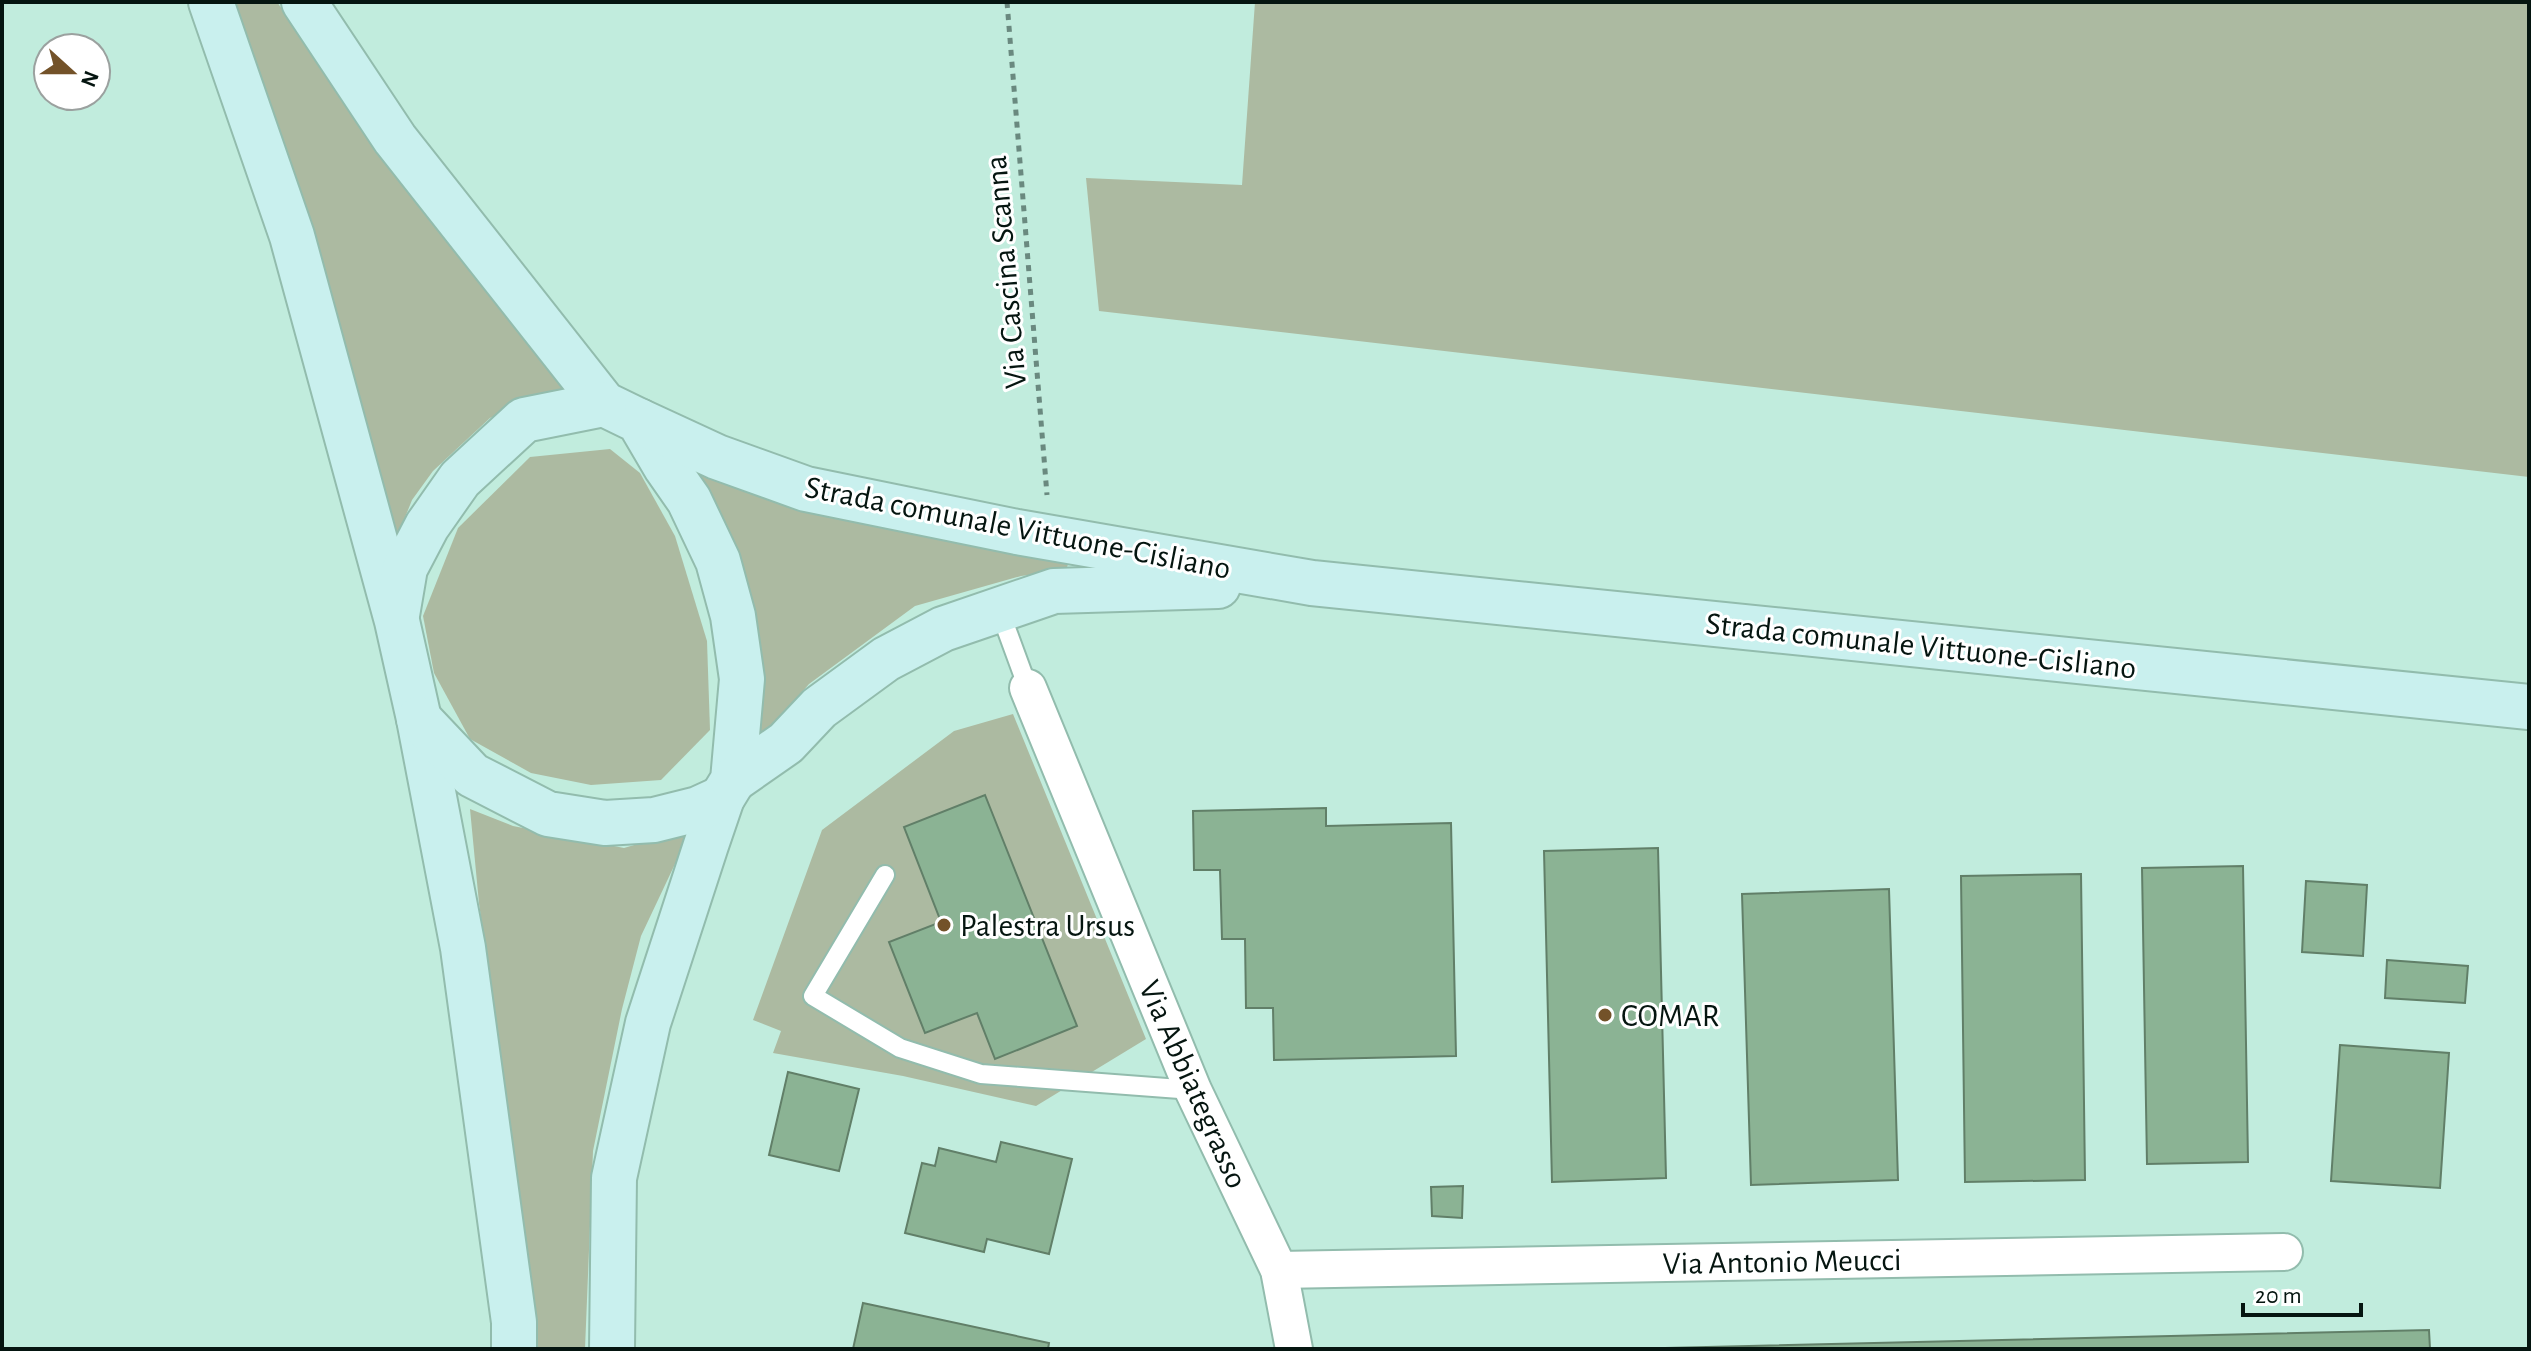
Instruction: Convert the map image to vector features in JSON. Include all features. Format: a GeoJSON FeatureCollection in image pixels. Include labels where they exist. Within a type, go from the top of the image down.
{"type":"FeatureCollection","features":[{"type":"Feature","properties":{"kind":"main road"},"geometry":{"type":"LineString","coordinates":[[211,2],[292,236],[397,621],[463,948],[514,1322],[514,1349]]}},
{"type":"Feature","properties":{"kind":"main road"},"geometry":{"type":"LineString","coordinates":[[304,2],[395,139],[666,467],[689,500],[718,561],[733,616],[742,679],[728,789],[648,1023],[614,1178],[612,1349]]}},
{"type":"Feature","properties":{"kind":"main road"},"geometry":{"type":"LineString","coordinates":[[397,621],[405,568],[427,526],[460,479],[524,420],[621,412]]}},
{"type":"Feature","properties":{"kind":"main road","name":"Strada comunale Vittuone-Cisliano"},"geometry":{"type":"LineString","coordinates":[[621,412],[717,457],[806,489],[883,507],[1312,583],[2529,707]]}},
{"type":"Feature","properties":{"kind":"main road","name":"Strada comunale Vittuone-Cisliano"},"geometry":{"type":"LineString","coordinates":[[419,719],[472,775],[548,814],[605,823],[654,820],[698,809],[786,743],[819,708],[886,659],[943,629],[1054,591],[1312,583]]}},
{"type":"Feature","properties":{"kind":"street","name":"Via Abbiategrasso"},"geometry":{"type":"LineString","coordinates":[[1028,688],[1193,1090],[1279,1270],[1294,1349]]}},
{"type":"Feature","properties":{"kind":"street","name":"Via Antonio Meucci"},"geometry":{"type":"LineString","coordinates":[[1279,1270],[2284,1252]]}},
{"type":"Feature","properties":{"kind":"lane"},"geometry":{"type":"LineString","coordinates":[[999,609],[1028,688]]}},
{"type":"Feature","properties":{"kind":"lane"},"geometry":{"type":"LineString","coordinates":[[885,875],[813,996],[900,1048],[981,1074],[1193,1090]]}},
{"type":"Feature","properties":{"kind":"path","name":"Via Cascina Scanna"},"geometry":{"type":"LineString","coordinates":[[1007,2],[1050,538]]}},
{"type":"Feature","properties":{"kind":"green space"},"geometry":{"type":"Polygon","coordinates":[[[229,2],[277,2],[394,167],[581,394],[532,399],[490,418],[433,471],[412,500],[394,545],[284,146],[229,2]]]}},
{"type":"Feature","properties":{"kind":"green space"},"geometry":{"type":"Polygon","coordinates":[[[1255,2],[2529,2],[2529,477],[1099,311],[1086,178],[1242,185],[1255,2]]]}},
{"type":"Feature","properties":{"kind":"green space"},"geometry":{"type":"Polygon","coordinates":[[[610,449],[640,473],[675,536],[707,641],[710,730],[661,780],[591,785],[531,773],[470,739],[434,673],[423,616],[458,528],[530,457],[610,449]]]}},
{"type":"Feature","properties":{"kind":"green space"},"geometry":{"type":"Polygon","coordinates":[[[692,467],[1072,553],[1066,570],[1021,576],[915,606],[809,684],[755,746],[692,467]]]}},
{"type":"Feature","properties":{"kind":"green space","name":"Palestra Ursus"},"geometry":{"type":"Polygon","coordinates":[[[1013,714],[1146,1039],[1036,1106],[903,1076],[773,1053],[781,1031],[753,1020],[822,830],[954,731],[1013,714]]]}},
{"type":"Feature","properties":{"kind":"green space"},"geometry":{"type":"Polygon","coordinates":[[[470,809],[513,826],[624,848],[692,828],[641,936],[622,1009],[593,1151],[585,1349],[533,1349],[531,1288],[479,903],[470,809]]]}},
{"type":"Feature","properties":{"kind":"building"},"geometry":{"type":"Polygon","coordinates":[[[985,795],[1077,1026],[995,1059],[977,1013],[925,1033],[889,942],[941,922],[904,827],[985,795]]]}},
{"type":"Feature","properties":{"kind":"building"},"geometry":{"type":"Polygon","coordinates":[[[1326,808],[1326,826],[1451,823],[1456,1056],[1274,1060],[1273,1008],[1246,1008],[1245,939],[1222,939],[1220,870],[1194,870],[1193,811],[1326,808]]]}},
{"type":"Feature","properties":{"kind":"building","name":"COMAR"},"geometry":{"type":"Polygon","coordinates":[[[1658,848],[1666,1178],[1552,1182],[1544,851],[1658,848]]]}},
{"type":"Feature","properties":{"kind":"building"},"geometry":{"type":"Polygon","coordinates":[[[2243,866],[2248,1162],[2147,1164],[2142,868],[2243,866]]]}},
{"type":"Feature","properties":{"kind":"building"},"geometry":{"type":"Polygon","coordinates":[[[2081,874],[2085,1180],[1965,1182],[1961,876],[2081,874]]]}},
{"type":"Feature","properties":{"kind":"building"},"geometry":{"type":"Polygon","coordinates":[[[2306,881],[2367,885],[2363,956],[2302,952],[2306,881]]]}},
{"type":"Feature","properties":{"kind":"building"},"geometry":{"type":"Polygon","coordinates":[[[1889,889],[1898,1180],[1751,1185],[1742,894],[1889,889]]]}},
{"type":"Feature","properties":{"kind":"building"},"geometry":{"type":"Polygon","coordinates":[[[2387,960],[2468,966],[2465,1003],[2385,998],[2387,960]]]}},
{"type":"Feature","properties":{"kind":"building"},"geometry":{"type":"Polygon","coordinates":[[[2340,1045],[2449,1053],[2440,1188],[2331,1181],[2340,1045]]]}},
{"type":"Feature","properties":{"kind":"building"},"geometry":{"type":"Polygon","coordinates":[[[788,1072],[859,1089],[839,1171],[769,1155],[788,1072]]]}},
{"type":"Feature","properties":{"kind":"building"},"geometry":{"type":"Polygon","coordinates":[[[1001,1142],[1072,1159],[1049,1254],[987,1239],[984,1252],[905,1233],[922,1163],[935,1166],[939,1148],[996,1162],[1001,1142]]]}},
{"type":"Feature","properties":{"kind":"building"},"geometry":{"type":"Polygon","coordinates":[[[1463,1186],[1462,1218],[1432,1216],[1431,1187],[1463,1186]]]}},
{"type":"Feature","properties":{"kind":"building"},"geometry":{"type":"Polygon","coordinates":[[[863,1303],[1049,1343],[1048,1349],[853,1349],[863,1303]]]}},
{"type":"Feature","properties":{"kind":"building"},"geometry":{"type":"Polygon","coordinates":[[[2429,1330],[2430,1349],[1666,1349],[1666,1348],[2429,1330]]]}},
{"type":"Feature","properties":{"kind":"place","name":"Palestra Ursus"},"geometry":{"type":"Point","coordinates":[944,925]}},
{"type":"Feature","properties":{"kind":"place","name":"COMAR"},"geometry":{"type":"Point","coordinates":[1605,1015]}}]}
